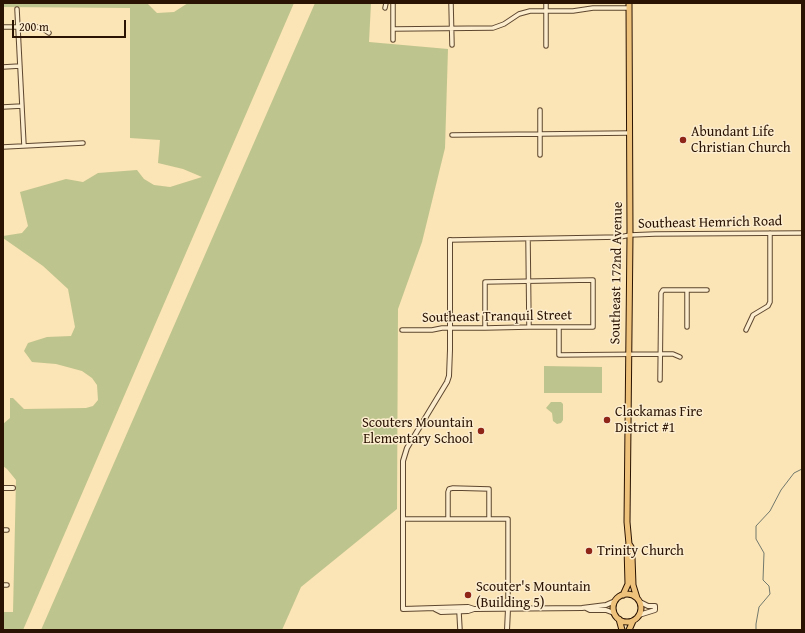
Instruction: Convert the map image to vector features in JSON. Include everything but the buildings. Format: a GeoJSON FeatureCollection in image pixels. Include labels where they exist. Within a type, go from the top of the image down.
{"type":"FeatureCollection","features":[{"type":"Feature","properties":{"kind":"main road","name":"Southeast 172nd Avenue"},"geometry":{"type":"LineString","coordinates":[[629,6],[630,235],[627,522],[629,544],[631,547],[633,585],[641,610],[639,615]]}},
{"type":"Feature","properties":{"kind":"main road","name":"Southeast 172nd Avenue"},"geometry":{"type":"LineString","coordinates":[[623,595],[628,584],[627,547],[629,544]]}},
{"type":"Feature","properties":{"kind":"main road"},"geometry":{"type":"LineString","coordinates":[[622,630],[619,619],[614,613],[613,608],[615,601],[623,595],[632,595],[638,600]]}},
{"type":"Feature","properties":{"kind":"main road"},"geometry":{"type":"LineString","coordinates":[[629,630],[633,621],[639,615]]}},
{"type":"Feature","properties":{"kind":"main road"},"geometry":{"type":"LineString","coordinates":[[619,619],[626,622],[633,621]]}},
{"type":"Feature","properties":{"kind":"street"},"geometry":{"type":"LineString","coordinates":[[393,3],[393,40]]}},
{"type":"Feature","properties":{"kind":"street"},"geometry":{"type":"LineString","coordinates":[[451,3],[452,45]]}},
{"type":"Feature","properties":{"kind":"street"},"geometry":{"type":"LineString","coordinates":[[546,3],[546,46]]}},
{"type":"Feature","properties":{"kind":"street"},"geometry":{"type":"LineString","coordinates":[[393,30],[492,28],[504,24],[512,18],[530,11],[574,11],[593,8],[629,6]]}},
{"type":"Feature","properties":{"kind":"street"},"geometry":{"type":"LineString","coordinates":[[17,9],[24,146]]}},
{"type":"Feature","properties":{"kind":"street"},"geometry":{"type":"LineString","coordinates":[[3,27],[38,27],[49,33]]}},
{"type":"Feature","properties":{"kind":"street"},"geometry":{"type":"LineString","coordinates":[[3,67],[20,66]]}},
{"type":"Feature","properties":{"kind":"street"},"geometry":{"type":"LineString","coordinates":[[3,107],[22,106]]}},
{"type":"Feature","properties":{"kind":"street"},"geometry":{"type":"LineString","coordinates":[[540,110],[540,155]]}},
{"type":"Feature","properties":{"kind":"street"},"geometry":{"type":"LineString","coordinates":[[452,135],[629,133]]}},
{"type":"Feature","properties":{"kind":"street"},"geometry":{"type":"LineString","coordinates":[[3,147],[83,143]]}},
{"type":"Feature","properties":{"kind":"street"},"geometry":{"type":"LineString","coordinates":[[746,330],[753,315],[768,306],[770,302],[770,233]]}},
{"type":"Feature","properties":{"kind":"street","name":"Southeast Hemrich Road"},"geometry":{"type":"LineString","coordinates":[[450,240],[620,237],[630,235],[802,233]]}},
{"type":"Feature","properties":{"kind":"street"},"geometry":{"type":"LineString","coordinates":[[528,239],[529,327]]}},
{"type":"Feature","properties":{"kind":"street"},"geometry":{"type":"LineString","coordinates":[[450,240],[450,371],[447,382],[405,453],[403,461],[403,609],[468,607],[474,609],[586,608],[606,605],[615,601]]}},
{"type":"Feature","properties":{"kind":"street","name":"Southeast Tranquil Street"},"geometry":{"type":"LineString","coordinates":[[402,330],[432,330],[450,328],[593,327],[593,280],[529,281]]}},
{"type":"Feature","properties":{"kind":"street"},"geometry":{"type":"LineString","coordinates":[[485,328],[485,282],[529,281]]}},
{"type":"Feature","properties":{"kind":"street"},"geometry":{"type":"LineString","coordinates":[[660,380],[661,293],[666,290],[707,290]]}},
{"type":"Feature","properties":{"kind":"street"},"geometry":{"type":"LineString","coordinates":[[687,290],[687,327]]}},
{"type":"Feature","properties":{"kind":"street"},"geometry":{"type":"LineString","coordinates":[[559,327],[559,355],[673,354],[680,356]]}},
{"type":"Feature","properties":{"kind":"street"},"geometry":{"type":"LineString","coordinates":[[3,488],[13,488]]}},
{"type":"Feature","properties":{"kind":"street"},"geometry":{"type":"LineString","coordinates":[[448,519],[449,489],[453,488],[489,489],[489,519]]}},
{"type":"Feature","properties":{"kind":"street"},"geometry":{"type":"LineString","coordinates":[[404,519],[508,519],[507,630]]}},
{"type":"Feature","properties":{"kind":"street"},"geometry":{"type":"LineString","coordinates":[[638,600],[648,606],[655,606],[655,610],[639,615]]}},
{"type":"Feature","properties":{"kind":"street"},"geometry":{"type":"LineString","coordinates":[[586,608],[590,610],[606,610],[614,613]]}},
{"type":"Feature","properties":{"kind":"street"},"geometry":{"type":"LineString","coordinates":[[435,609],[441,612],[460,612],[474,609]]}},
{"type":"Feature","properties":{"kind":"street"},"geometry":{"type":"LineString","coordinates":[[460,612],[460,630]]}},
{"type":"Feature","properties":{"kind":"green space"},"geometry":{"type":"Polygon","coordinates":[[[3,3],[147,3],[157,13],[174,12],[188,3],[294,3],[23,630],[3,630],[3,612],[13,612],[16,480],[3,466],[3,424],[10,418],[10,398],[13,398],[24,409],[86,408],[93,406],[98,400],[97,385],[92,378],[82,371],[56,364],[32,362],[24,351],[28,343],[47,337],[71,336],[75,327],[68,289],[43,266],[3,238],[3,236],[22,233],[28,226],[20,192],[66,179],[83,182],[98,173],[137,170],[144,179],[154,185],[170,187],[202,177],[183,169],[158,163],[160,140],[130,138],[130,8],[3,7],[3,3]]]}},
{"type":"Feature","properties":{"kind":"green space"},"geometry":{"type":"Polygon","coordinates":[[[315,3],[371,3],[369,42],[448,49],[445,148],[422,242],[398,309],[397,509],[301,587],[282,630],[41,630],[315,3]]]}},
{"type":"Feature","properties":{"kind":"green space"},"geometry":{"type":"Polygon","coordinates":[[[544,366],[602,367],[602,393],[544,393],[544,366]]]}},
{"type":"Feature","properties":{"kind":"green space"},"geometry":{"type":"Polygon","coordinates":[[[551,402],[561,402],[563,404],[563,420],[561,423],[557,424],[553,421],[552,413],[546,408],[551,402]]]}},
{"type":"Feature","properties":{"kind":"waterway"},"geometry":{"type":"LineString","coordinates":[[756,630],[759,607],[770,594],[769,586],[763,580],[764,553],[756,539],[756,526],[770,511],[781,490],[794,473],[802,469]]}},
{"type":"Feature","properties":{"kind":"place","name":"Abundant Life Christian Church"},"geometry":{"type":"Point","coordinates":[683,140]}},
{"type":"Feature","properties":{"kind":"place","name":"Clackamas Fire District #1"},"geometry":{"type":"Point","coordinates":[607,420]}},
{"type":"Feature","properties":{"kind":"place","name":"Scouters Mountain Elementary School"},"geometry":{"type":"Point","coordinates":[481,431]}},
{"type":"Feature","properties":{"kind":"place","name":"Trinity Church"},"geometry":{"type":"Point","coordinates":[589,551]}},
{"type":"Feature","properties":{"kind":"place","name":"Scouter's Mountain (Building 5)"},"geometry":{"type":"Point","coordinates":[468,595]}}]}
